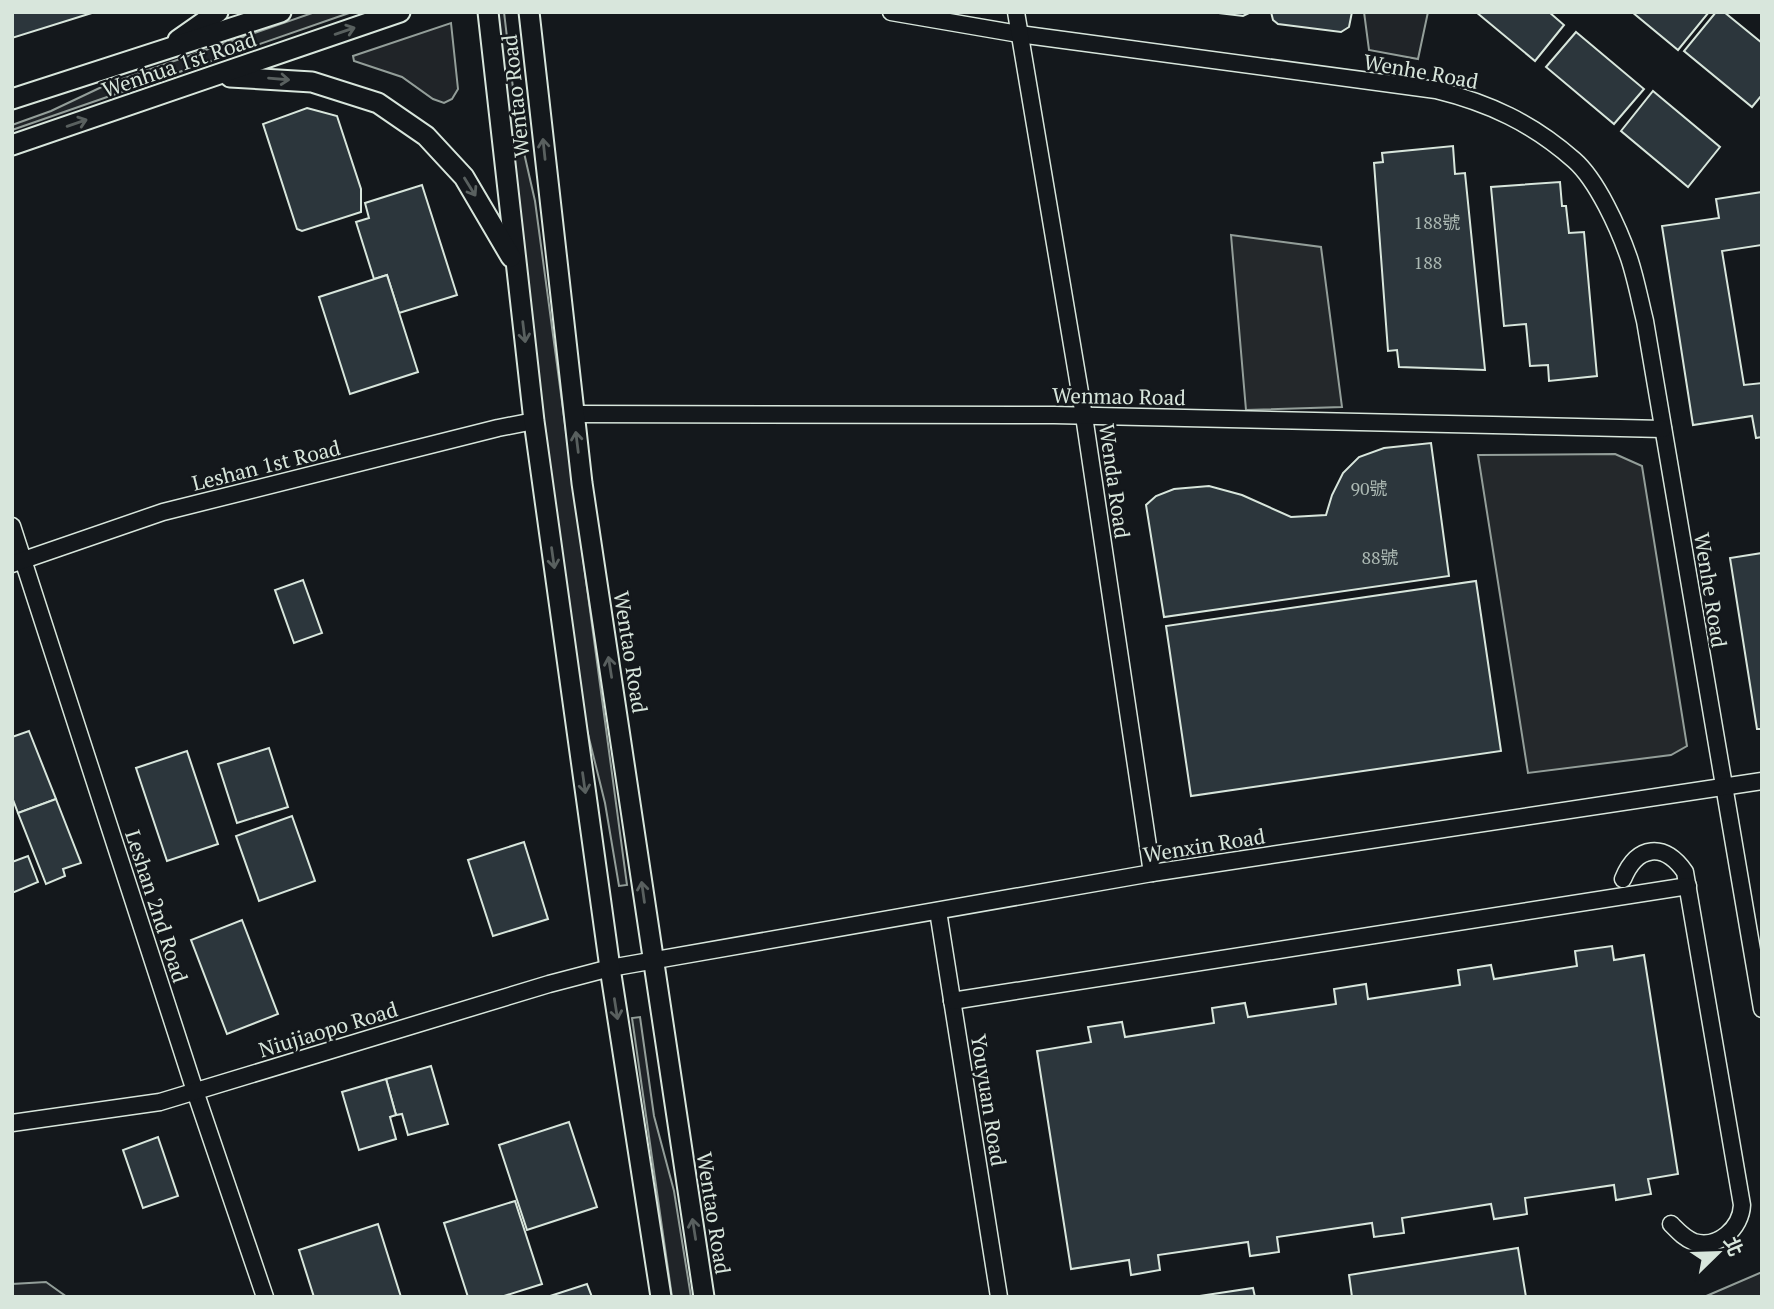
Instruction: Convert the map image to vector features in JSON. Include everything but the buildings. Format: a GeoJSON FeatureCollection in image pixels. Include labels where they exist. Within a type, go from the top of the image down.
{"type":"FeatureCollection","features":[{"type":"Feature","properties":{"kind":"street"},"geometry":{"type":"LineString","coordinates":[[160,52],[218,12]]}},
{"type":"Feature","properties":{"kind":"street","name":"Wenhua 1st Road"},"geometry":{"type":"LineString","coordinates":[[12,99],[281,12]]}},
{"type":"Feature","properties":{"kind":"street","name":"Wenhua 1st Road"},"geometry":{"type":"LineString","coordinates":[[12,145],[400,12]]}},
{"type":"Feature","properties":{"kind":"street","name":"Wentao Road"},"geometry":{"type":"LineString","coordinates":[[488,12],[534,421],[610,968],[661,1297]]}},
{"type":"Feature","properties":{"kind":"street","name":"Wentao Road"},"geometry":{"type":"LineString","coordinates":[[529,12],[573,414],[704,1297]]}},
{"type":"Feature","properties":{"kind":"street","name":"Wenhe Road"},"geometry":{"type":"LineString","coordinates":[[891,12],[1019,34],[1436,90],[1476,100],[1521,121],[1576,161],[1606,205],[1629,259],[1642,309],[1762,1009]]}},
{"type":"Feature","properties":{"kind":"street","name":"Wenda Road"},"geometry":{"type":"LineString","coordinates":[[1016,12],[1084,416],[1152,873]]}},
{"type":"Feature","properties":{"kind":"street"},"geometry":{"type":"LineString","coordinates":[[211,78],[259,77],[312,82],[378,103],[426,136],[464,177],[516,265]]}},
{"type":"Feature","properties":{"kind":"street","name":"Wenmao Road"},"geometry":{"type":"LineString","coordinates":[[573,414],[1084,416],[1663,429]]}},
{"type":"Feature","properties":{"kind":"street","name":"Leshan 1st Road"},"geometry":{"type":"LineString","coordinates":[[18,562],[163,512],[534,421]]}},
{"type":"Feature","properties":{"kind":"street","name":"Leshan 2nd Road"},"geometry":{"type":"LineString","coordinates":[[12,526],[18,562],[265,1297]]}},
{"type":"Feature","properties":{"kind":"street","name":"Wenxin Road"},"geometry":{"type":"LineString","coordinates":[[653,960],[1152,873],[1762,781]]}},
{"type":"Feature","properties":{"kind":"street"},"geometry":{"type":"LineString","coordinates":[[1623,879],[1629,865],[1640,854],[1652,851],[1665,853],[1685,872],[1742,1205],[1741,1214],[1731,1232],[1709,1243],[1695,1242],[1681,1235],[1671,1224]]}},
{"type":"Feature","properties":{"kind":"street"},"geometry":{"type":"LineString","coordinates":[[952,1001],[1688,887]]}},
{"type":"Feature","properties":{"kind":"street","name":"Youyuan Road"},"geometry":{"type":"LineString","coordinates":[[938,911],[999,1297]]}},
{"type":"Feature","properties":{"kind":"street","name":"Niujiaopo Road"},"geometry":{"type":"LineString","coordinates":[[12,1123],[143,1105],[549,984],[653,960]]}},
{"type":"Feature","properties":{"kind":"shaded area"},"geometry":{"type":"Polygon","coordinates":[[[315,12],[352,12],[12,130],[12,125],[51,111],[108,84],[315,12]]]}},
{"type":"Feature","properties":{"kind":"shaded area"},"geometry":{"type":"Polygon","coordinates":[[[496,12],[504,12],[517,122],[535,201],[627,885],[619,886],[605,803],[585,722],[558,550],[496,12]]]}},
{"type":"Feature","properties":{"kind":"shaded area"},"geometry":{"type":"Polygon","coordinates":[[[1364,12],[1428,12],[1418,59],[1369,50],[1364,12]]]}},
{"type":"Feature","properties":{"kind":"shaded area"},"geometry":{"type":"Polygon","coordinates":[[[451,23],[458,89],[452,99],[444,103],[433,99],[402,77],[354,61],[353,56],[451,23]]]}},
{"type":"Feature","properties":{"kind":"shaded area"},"geometry":{"type":"Polygon","coordinates":[[[1231,235],[1321,247],[1342,407],[1246,410],[1231,235]]]}},
{"type":"Feature","properties":{"kind":"shaded area"},"geometry":{"type":"Polygon","coordinates":[[[1615,454],[1642,466],[1687,746],[1671,755],[1528,773],[1478,455],[1615,454]]]}},
{"type":"Feature","properties":{"kind":"shaded area"},"geometry":{"type":"Polygon","coordinates":[[[640,1017],[654,1116],[674,1191],[691,1297],[672,1297],[632,1018],[640,1017]]]}},
{"type":"Feature","properties":{"kind":"shaded area"},"geometry":{"type":"Polygon","coordinates":[[[1762,1272],[1762,1297],[1704,1297],[1762,1272]]]}},
{"type":"Feature","properties":{"kind":"shaded area"},"geometry":{"type":"Polygon","coordinates":[[[46,1282],[67,1297],[12,1297],[12,1284],[46,1282]]]}}]}
